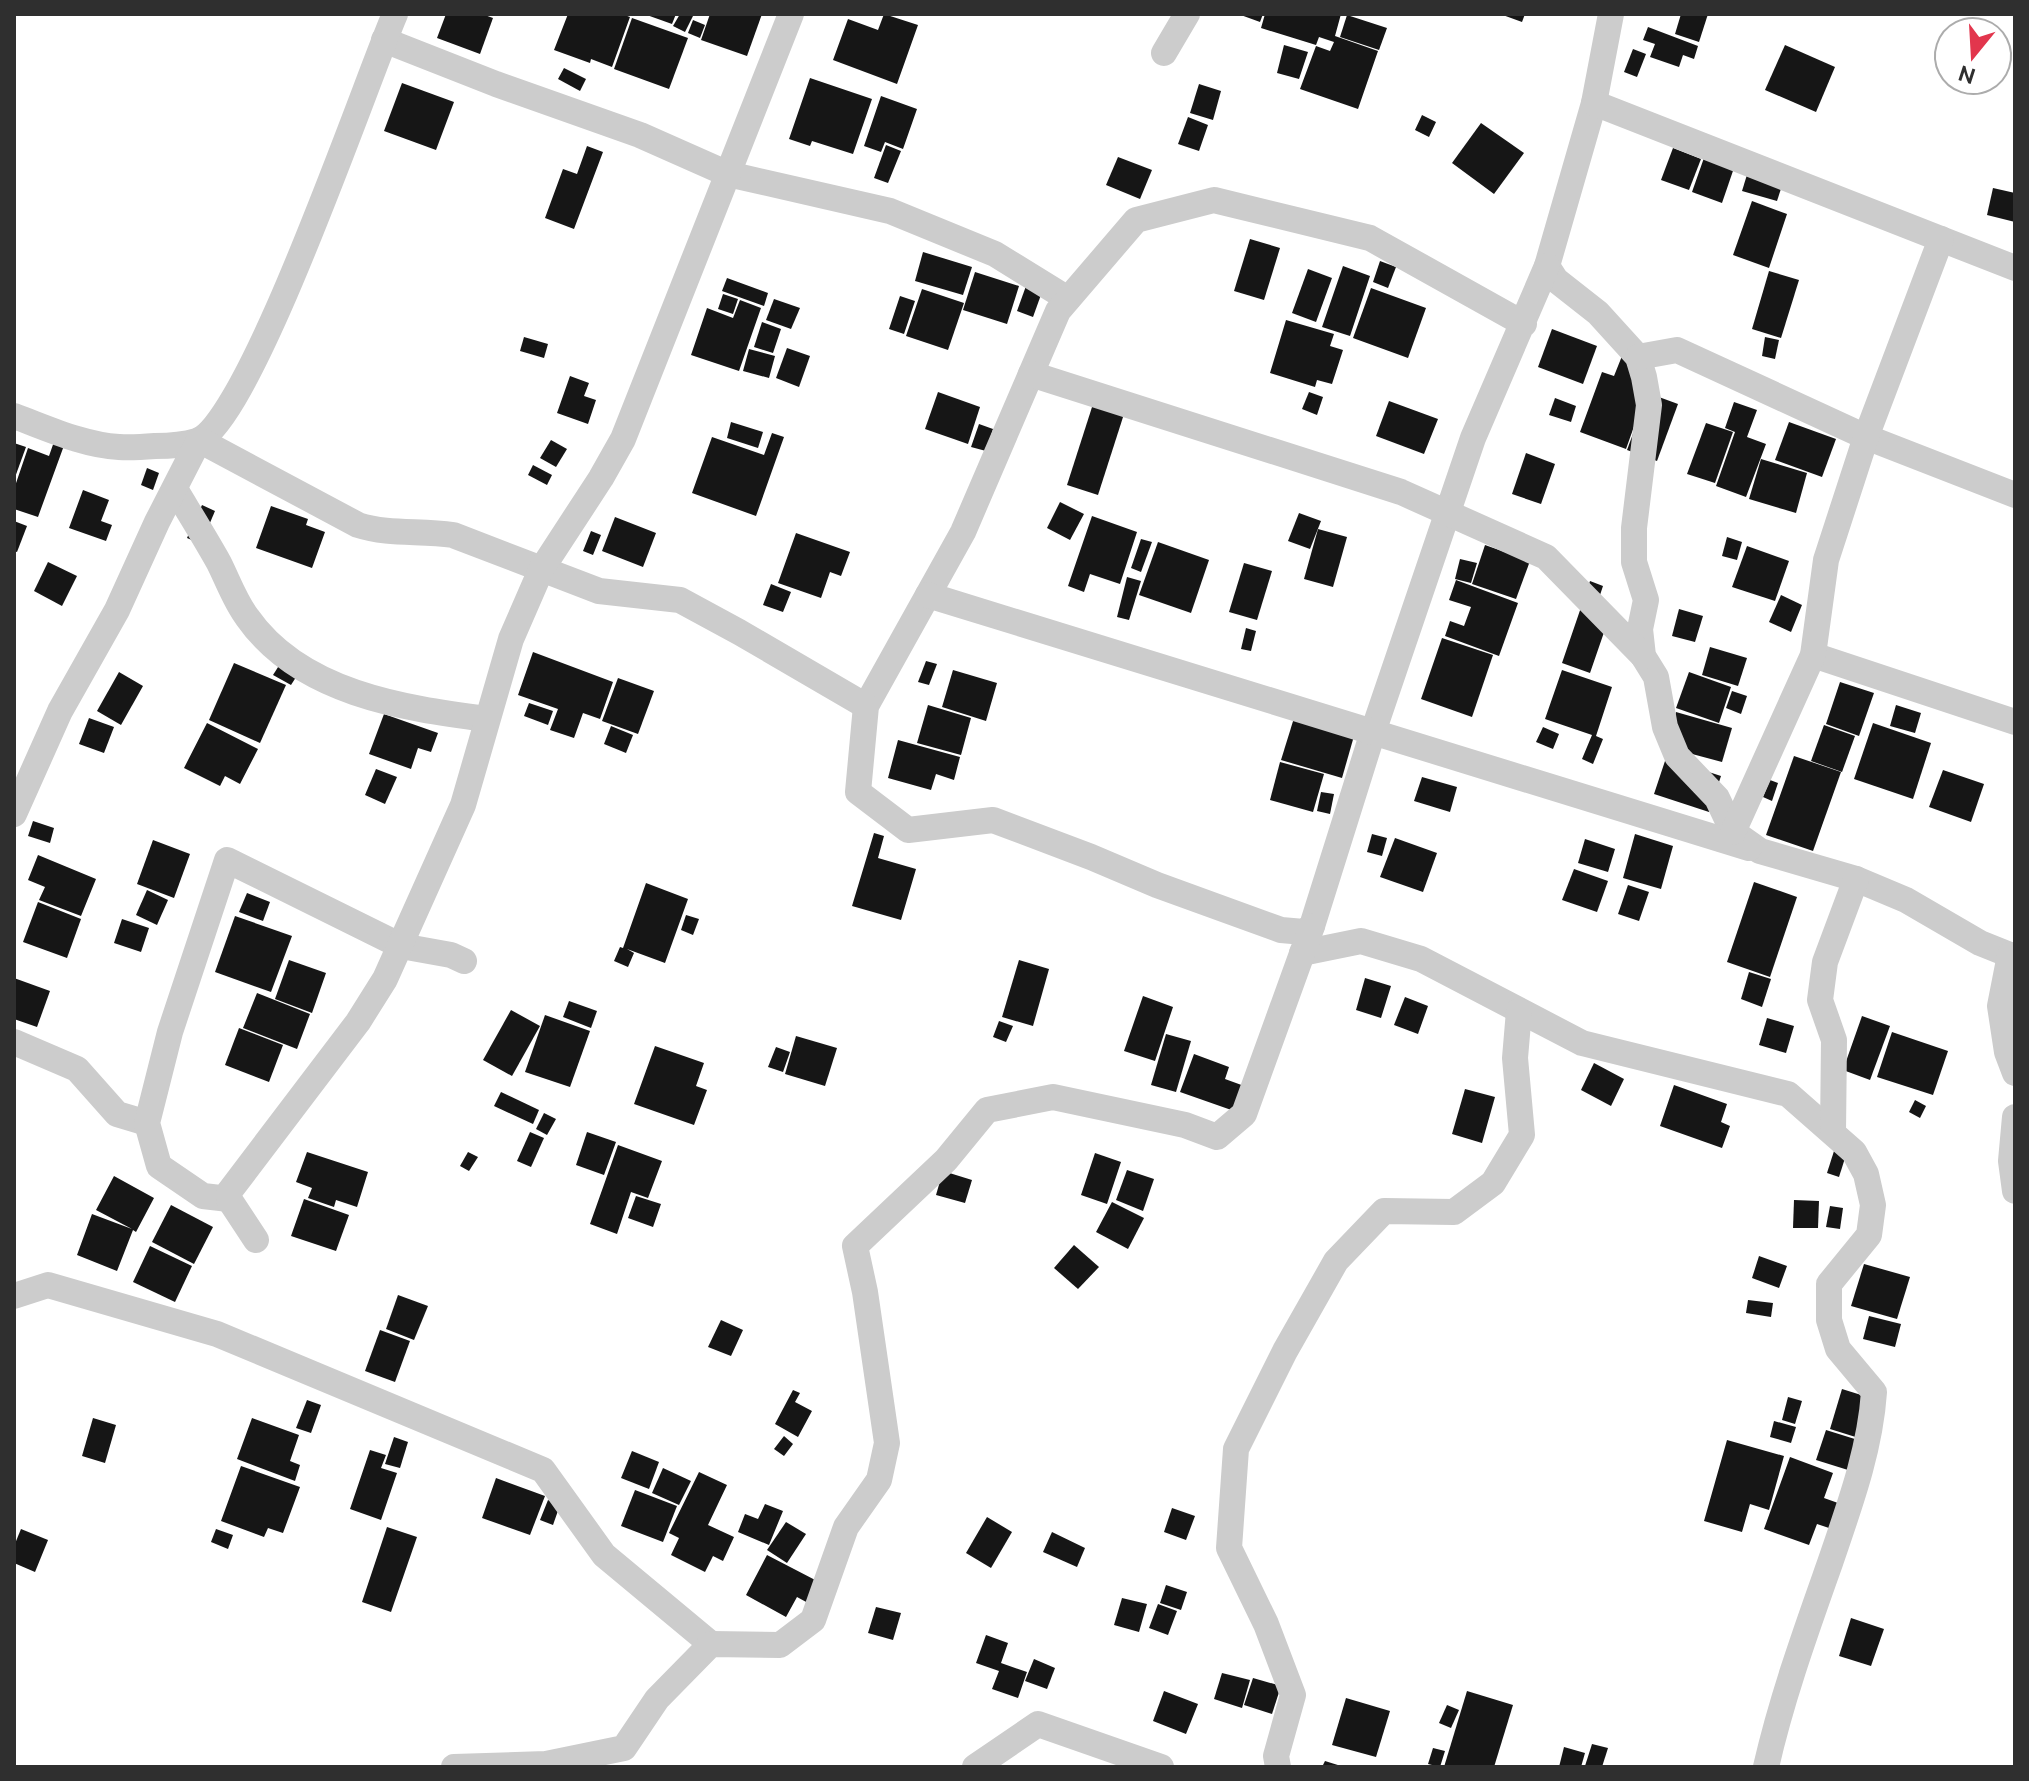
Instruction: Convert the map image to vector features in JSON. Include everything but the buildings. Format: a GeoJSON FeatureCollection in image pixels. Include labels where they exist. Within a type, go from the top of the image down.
{"type":"FeatureCollection","features":[{"type":"Feature","properties":{"kind":"street"},"geometry":{"type":"LineString","coordinates":[[14,416],[72,437],[117,447],[171,446],[199,440],[214,430],[227,412],[266,337],[395,14]]}},
{"type":"Feature","properties":{"kind":"street"},"geometry":{"type":"LineString","coordinates":[[256,1240],[229,1199],[232,1185],[358,1022],[401,946],[463,805],[511,639],[541,570],[623,439],[791,14]]}},
{"type":"Feature","properties":{"kind":"street"},"geometry":{"type":"LineString","coordinates":[[1164,53],[1187,14]]}},
{"type":"Feature","properties":{"kind":"street"},"geometry":{"type":"LineString","coordinates":[[14,1296],[48,1285],[217,1334],[543,1470],[604,1555],[711,1644],[780,1645],[813,1620],[846,1527],[879,1480],[887,1443],[865,1292],[855,1246],[946,1160],[987,1110],[1053,1097],[1185,1125],[1217,1137],[1244,1114],[1312,926],[1373,732],[1473,438],[1547,266],[1594,103],[1611,14]]}},
{"type":"Feature","properties":{"kind":"street"},"geometry":{"type":"LineString","coordinates":[[384,40],[640,135],[728,174],[890,211],[995,254],[1068,299]]}},
{"type":"Feature","properties":{"kind":"street"},"geometry":{"type":"LineString","coordinates":[[1594,103],[2015,268]]}},
{"type":"Feature","properties":{"kind":"street"},"geometry":{"type":"LineString","coordinates":[[1312,926],[1304,932],[1281,930],[993,820],[908,830],[858,792],[866,706],[963,532],[1058,311],[1136,220],[1214,200],[1370,238],[1524,324]]}},
{"type":"Feature","properties":{"kind":"street"},"geometry":{"type":"LineString","coordinates":[[1733,832],[1813,655],[1826,560],[1866,437],[1941,239]]}},
{"type":"Feature","properties":{"kind":"street"},"geometry":{"type":"LineString","coordinates":[[1547,266],[1556,280],[1598,313],[1638,357],[1649,405],[1634,528],[1634,562],[1646,600],[1640,629],[1643,656]]}},
{"type":"Feature","properties":{"kind":"street"},"geometry":{"type":"LineString","coordinates":[[1638,357],[1677,350],[1866,437],[2015,495]]}},
{"type":"Feature","properties":{"kind":"street"},"geometry":{"type":"LineString","coordinates":[[1031,374],[1386,487],[1546,557],[1643,656],[1656,677],[1665,727],[1677,756],[1717,798],[1733,832],[1760,851]]}},
{"type":"Feature","properties":{"kind":"street"},"geometry":{"type":"LineString","coordinates":[[14,814],[60,711],[117,610],[199,440]]}},
{"type":"Feature","properties":{"kind":"street"},"geometry":{"type":"LineString","coordinates":[[199,440],[358,525],[379,532],[429,531],[453,535],[599,591],[680,600],[866,706]]}},
{"type":"Feature","properties":{"kind":"street"},"geometry":{"type":"LineString","coordinates":[[175,489],[206,538],[247,617],[284,657],[332,684],[374,699],[432,712],[487,719]]}},
{"type":"Feature","properties":{"kind":"street"},"geometry":{"type":"LineString","coordinates":[[928,595],[1856,879],[1906,900],[1980,943],[2012,956],[2000,1006],[2007,1052],[2015,1073]]}},
{"type":"Feature","properties":{"kind":"street"},"geometry":{"type":"LineString","coordinates":[[1813,655],[2015,722]]}},
{"type":"Feature","properties":{"kind":"street"},"geometry":{"type":"LineString","coordinates":[[229,1199],[203,1196],[159,1166],[147,1123],[170,1032],[227,860],[401,946],[451,955],[464,961]]}},
{"type":"Feature","properties":{"kind":"street"},"geometry":{"type":"LineString","coordinates":[[1833,1132],[1834,1040],[1820,1000],[1825,962],[1856,879]]}},
{"type":"Feature","properties":{"kind":"street"},"geometry":{"type":"LineString","coordinates":[[1302,953],[1361,941],[1421,959],[1582,1043],[1788,1094],[1854,1152],[1866,1174],[1873,1205],[1869,1235],[1829,1284],[1829,1320],[1838,1349],[1874,1392],[1871,1430],[1844,1522],[1779,1708],[1766,1767]]}},
{"type":"Feature","properties":{"kind":"street"},"geometry":{"type":"LineString","coordinates":[[1278,1767],[1276,1756],[1293,1695],[1266,1624],[1229,1548],[1236,1449],[1285,1351],[1336,1261],[1384,1211],[1454,1212],[1493,1183],[1522,1135],[1515,1058],[1519,1011]]}},
{"type":"Feature","properties":{"kind":"street"},"geometry":{"type":"LineString","coordinates":[[14,1042],[77,1069],[117,1114],[147,1123]]}},
{"type":"Feature","properties":{"kind":"street"},"geometry":{"type":"LineString","coordinates":[[2015,1117],[2011,1161],[2015,1191]]}},
{"type":"Feature","properties":{"kind":"street"},"geometry":{"type":"LineString","coordinates":[[454,1767],[548,1766],[628,1757],[657,1699],[711,1644]]}},
{"type":"Feature","properties":{"kind":"street"},"geometry":{"type":"LineString","coordinates":[[975,1767],[1038,1724],[1161,1767]]}}]}
